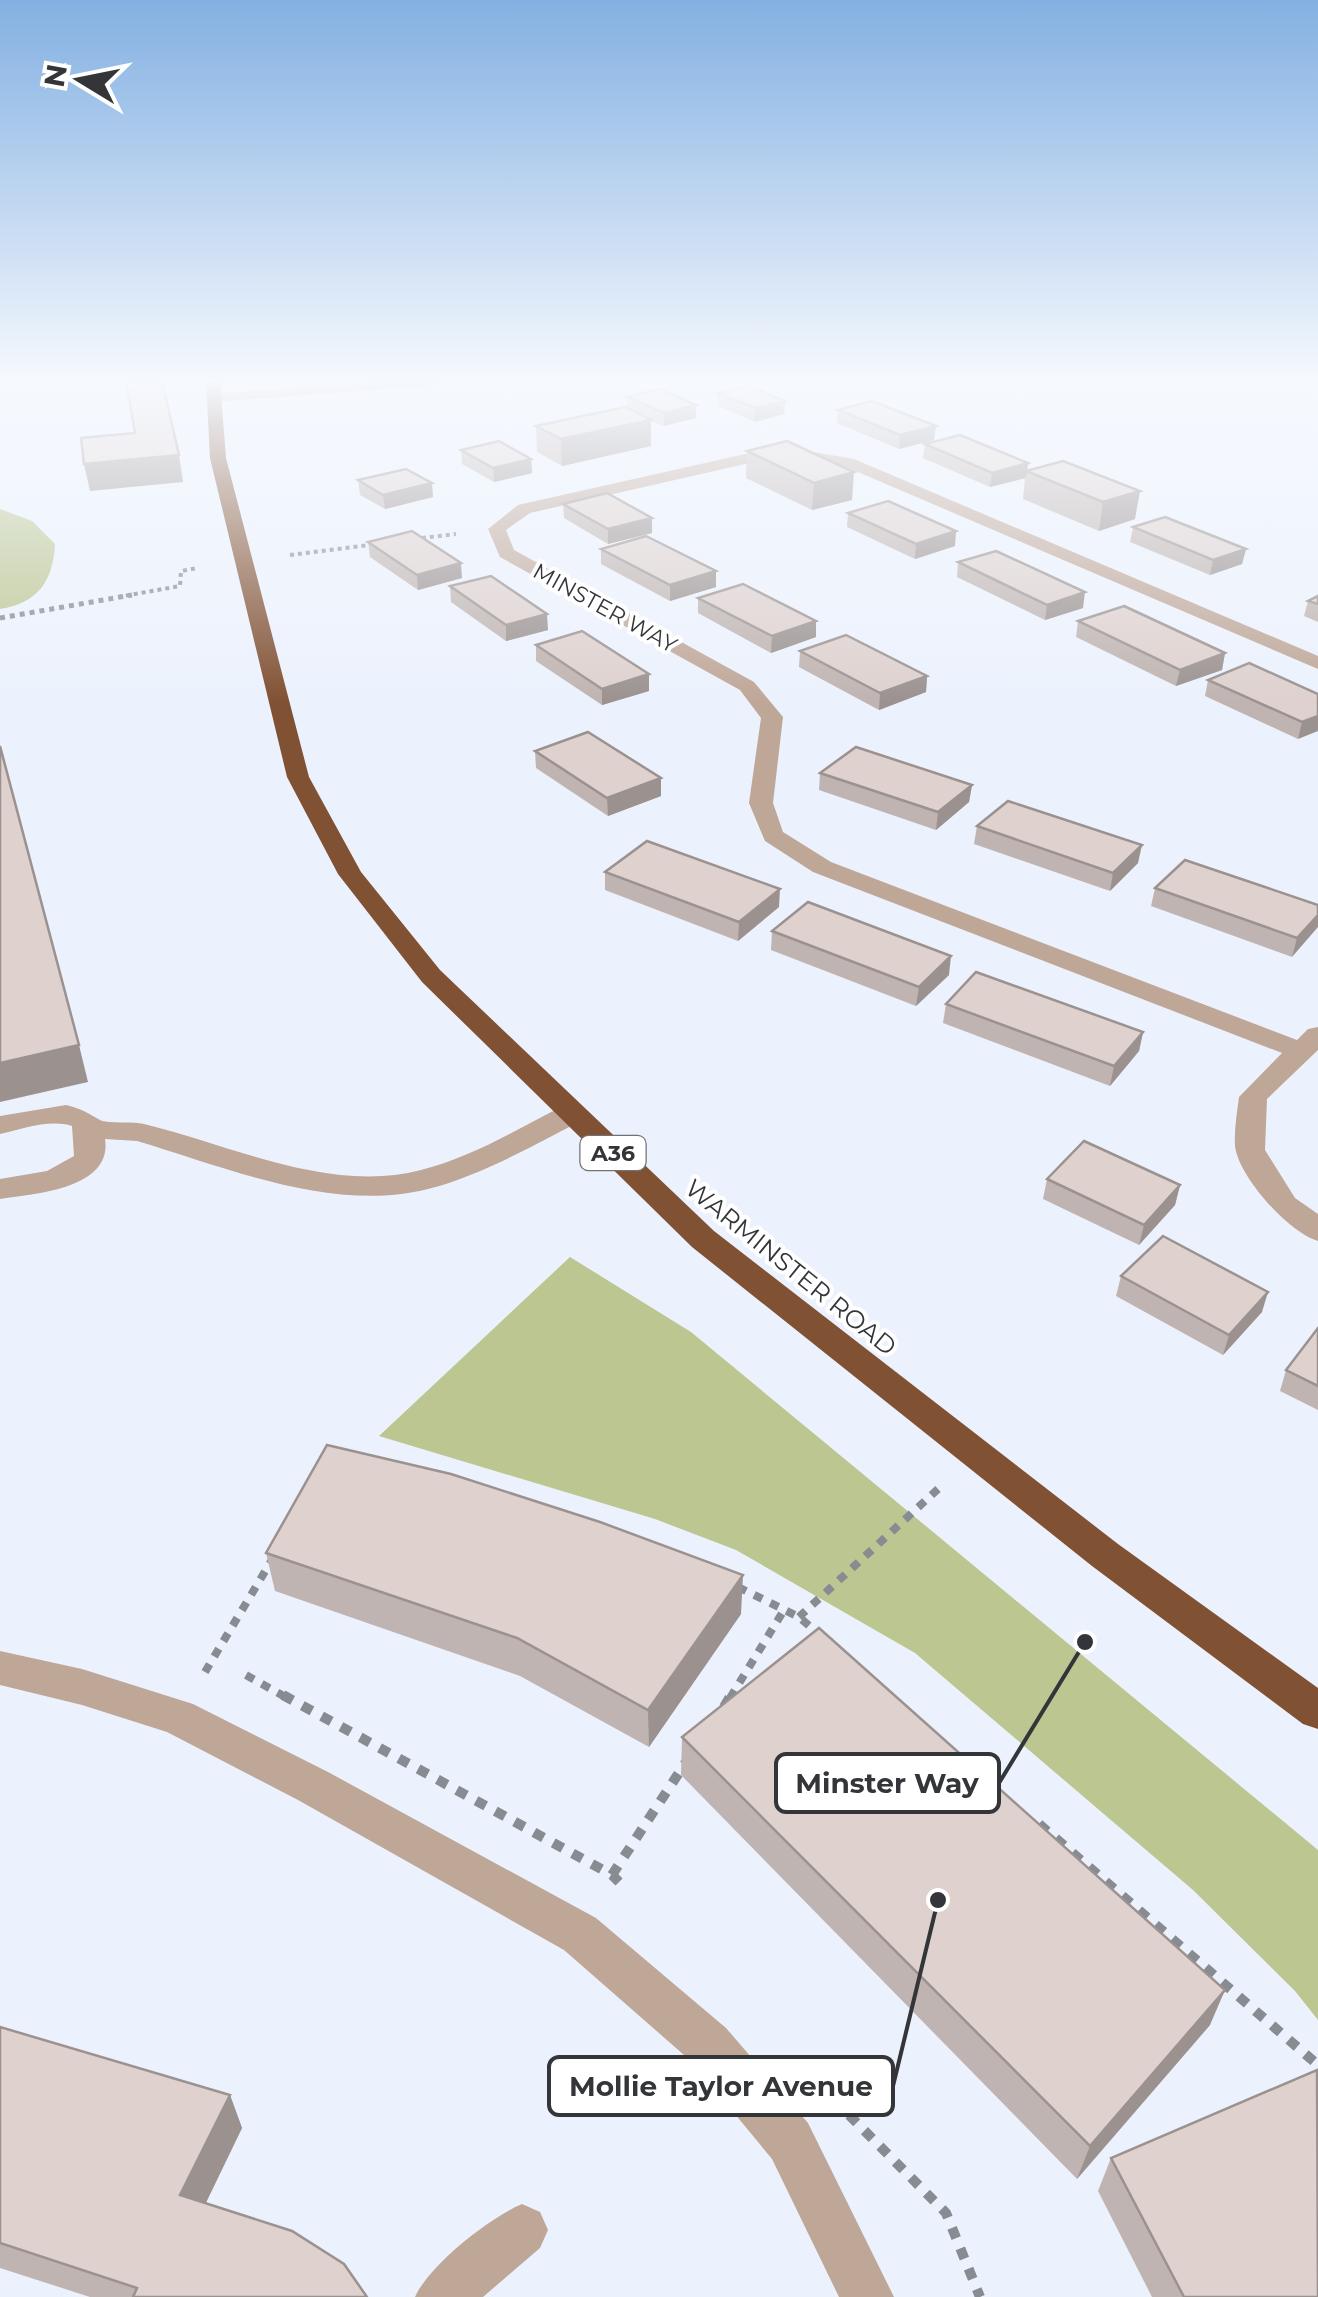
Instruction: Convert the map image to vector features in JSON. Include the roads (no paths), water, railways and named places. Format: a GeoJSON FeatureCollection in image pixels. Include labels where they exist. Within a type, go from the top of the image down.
{"type":"FeatureCollection","features":[{"type":"Feature","properties":{"kind":"highway","name":"WARMINSTER ROAD"},"geometry":{"type":"LineString","coordinates":[[225,488],[298,777],[350,874],[431,976],[703,1239],[1105,1555],[1318,1712]]}},
{"type":"Feature","properties":{"kind":"street","name":"MINSTER WAY"},"geometry":{"type":"LineString","coordinates":[[617,488],[524,509],[497,529],[506,553],[748,686],[772,717],[760,803],[773,836],[822,868],[1309,1043],[1253,1097],[1250,1150],[1284,1205],[1318,1230]]}},
{"type":"Feature","properties":{"kind":"street","name":"MINSTER WAY"},"geometry":{"type":"LineString","coordinates":[[909,488],[1318,663]]}},
{"type":"Feature","properties":{"kind":"street"},"geometry":{"type":"LineString","coordinates":[[0,1125],[56,1113],[75,1114],[86,1120],[92,1150],[87,1163],[66,1176],[0,1189]]}},
{"type":"Feature","properties":{"kind":"street"},"geometry":{"type":"LineString","coordinates":[[88,1133],[110,1129],[139,1132],[310,1178],[387,1186],[422,1181],[490,1154],[571,1114]]}},
{"type":"Feature","properties":{"kind":"street"},"geometry":{"type":"LineString","coordinates":[[0,1668],[82,1687],[178,1717],[313,1786],[580,1934],[709,2045],[790,2141],[868,2297]]}},
{"type":"Feature","properties":{"kind":"street"},"geometry":{"type":"LineString","coordinates":[[442,2297],[522,2230]]}},
{"type":"Feature","properties":{"kind":"place","name":"Minster Way"},"geometry":{"type":"Point","coordinates":[1085,1642]}},
{"type":"Feature","properties":{"kind":"place","name":"Mollie Taylor Avenue"},"geometry":{"type":"Point","coordinates":[938,1900]}}]}
